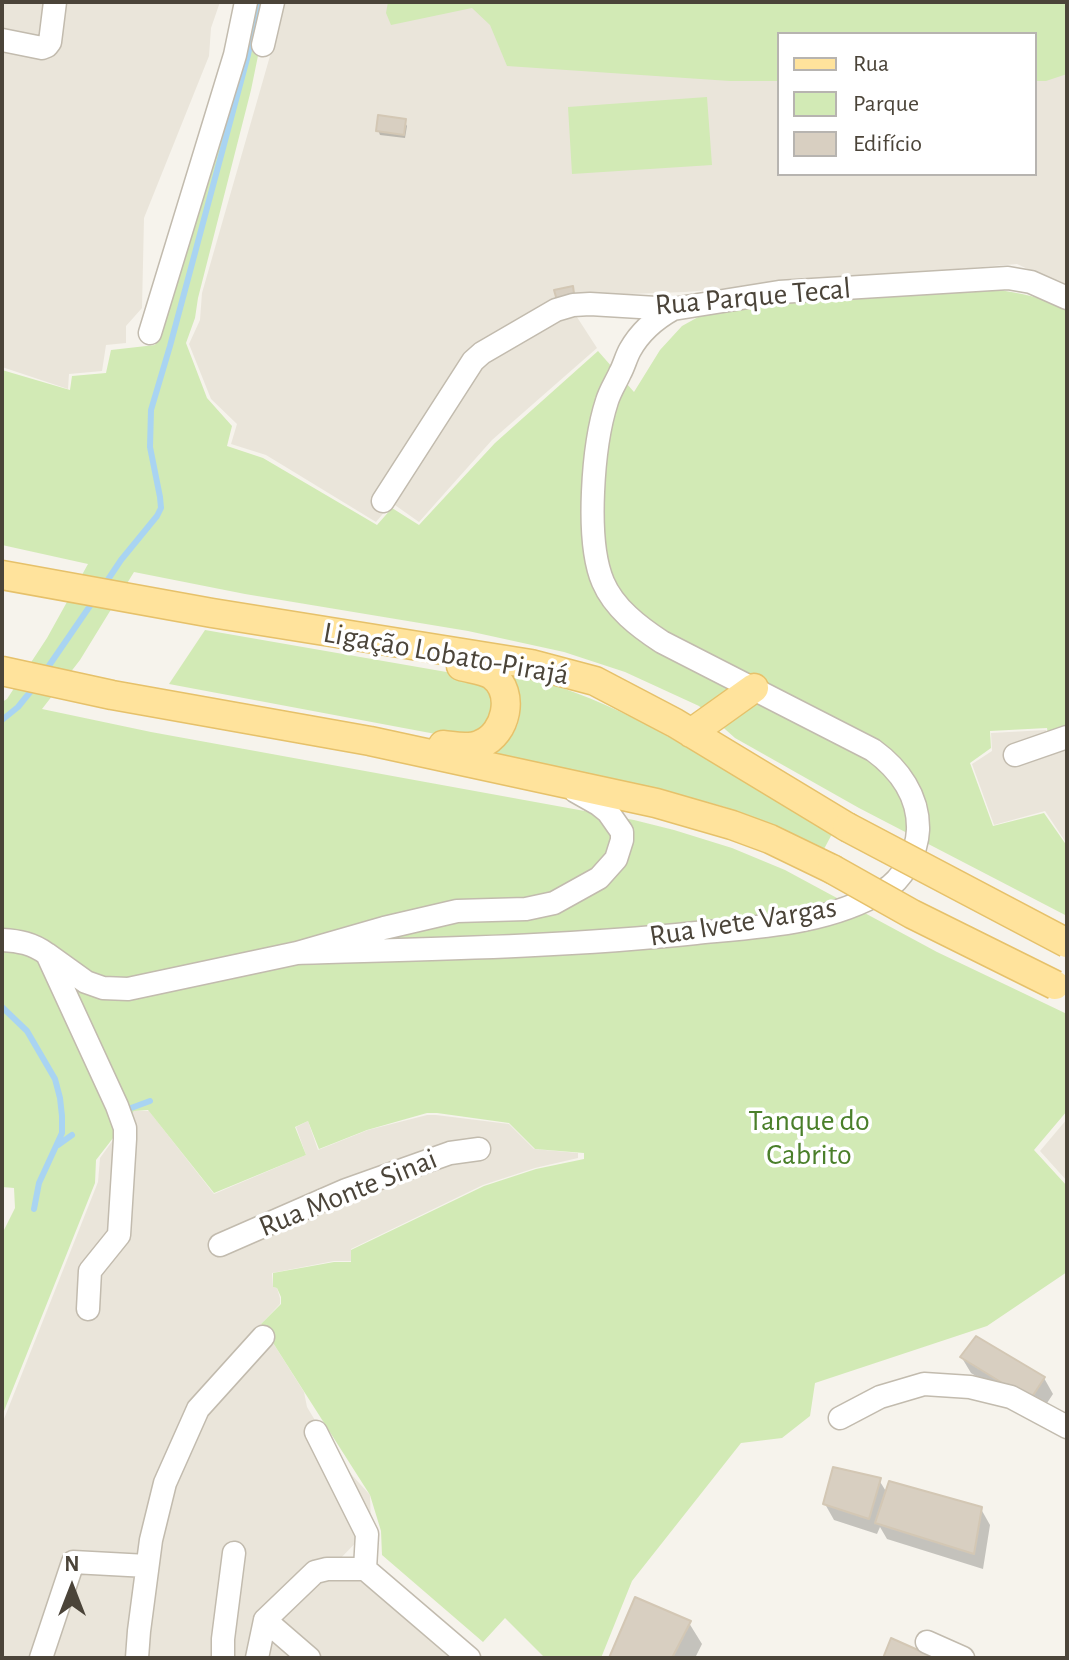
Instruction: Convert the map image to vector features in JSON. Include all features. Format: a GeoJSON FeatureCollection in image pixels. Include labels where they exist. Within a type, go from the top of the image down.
{"type":"FeatureCollection","features":[{"type":"Feature","properties":{"kind":"main road","name":"Ligação Lobato-Pirajá"},"geometry":{"type":"LineString","coordinates":[[2,575],[212,613],[531,664],[595,681],[691,733],[847,827],[1067,943]]}},
{"type":"Feature","properties":{"kind":"main road"},"geometry":{"type":"LineString","coordinates":[[341,634],[487,672],[500,684],[505,695],[504,718],[499,730],[480,745],[466,748],[370,741]]}},
{"type":"Feature","properties":{"kind":"main road"},"geometry":{"type":"LineString","coordinates":[[2,671],[557,780],[732,825],[770,839],[832,869],[912,914],[1061,988]]}},
{"type":"Feature","properties":{"kind":"main road"},"geometry":{"type":"LineString","coordinates":[[691,733],[754,688]]}},
{"type":"Feature","properties":{"kind":"street"},"geometry":{"type":"LineString","coordinates":[[2,40],[42,48],[47,46],[55,2]]}},
{"type":"Feature","properties":{"kind":"street"},"geometry":{"type":"LineString","coordinates":[[150,333],[235,55],[246,2]]}},
{"type":"Feature","properties":{"kind":"street"},"geometry":{"type":"LineString","coordinates":[[263,45],[273,2]]}},
{"type":"Feature","properties":{"kind":"street","name":"Rua Parque Tecal"},"geometry":{"type":"LineString","coordinates":[[383,501],[473,361],[556,310],[590,304],[673,309],[779,292],[1008,278],[1031,282],[1067,298]]}},
{"type":"Feature","properties":{"kind":"street","name":"Rua Ivete Vargas"},"geometry":{"type":"LineString","coordinates":[[297,953],[618,940],[734,929],[831,914],[886,890],[903,872],[914,850],[918,815],[900,774],[887,760],[662,642],[637,625],[603,583],[595,555],[592,527],[598,446],[607,400],[630,350],[641,334],[656,319],[673,309]]}},
{"type":"Feature","properties":{"kind":"street"},"geometry":{"type":"LineString","coordinates":[[1015,755],[1067,737]]}},
{"type":"Feature","properties":{"kind":"street","name":"Rua Ivete Vargas"},"geometry":{"type":"LineString","coordinates":[[47,954],[86,982],[103,988],[128,989],[297,953],[457,911],[539,907],[554,903],[599,878],[621,849],[622,832],[598,804],[557,780]]}},
{"type":"Feature","properties":{"kind":"street"},"geometry":{"type":"LineString","coordinates":[[2,940],[26,942],[47,954],[125,1128],[119,1235],[90,1271],[88,1309]]}},
{"type":"Feature","properties":{"kind":"street","name":"Rua Monte Sinai"},"geometry":{"type":"LineString","coordinates":[[220,1245],[346,1190],[450,1153],[479,1149]]}},
{"type":"Feature","properties":{"kind":"street"},"geometry":{"type":"LineString","coordinates":[[137,1658],[151,1540],[165,1483],[198,1409],[263,1337]]}},
{"type":"Feature","properties":{"kind":"street"},"geometry":{"type":"LineString","coordinates":[[840,1418],[880,1397],[924,1384],[970,1387],[1011,1397],[1067,1427]]}},
{"type":"Feature","properties":{"kind":"street"},"geometry":{"type":"LineString","coordinates":[[316,1432],[367,1534],[365,1569]]}},
{"type":"Feature","properties":{"kind":"street"},"geometry":{"type":"LineString","coordinates":[[223,1658],[234,1553]]}},
{"type":"Feature","properties":{"kind":"street"},"geometry":{"type":"LineString","coordinates":[[41,1658],[73,1562],[147,1566]]}},
{"type":"Feature","properties":{"kind":"street"},"geometry":{"type":"LineString","coordinates":[[257,1658],[265,1620],[315,1572],[365,1569],[469,1658]]}},
{"type":"Feature","properties":{"kind":"street"},"geometry":{"type":"LineString","coordinates":[[265,1620],[309,1658]]}},
{"type":"Feature","properties":{"kind":"street"},"geometry":{"type":"LineString","coordinates":[[927,1642],[963,1658]]}},
{"type":"Feature","properties":{"kind":"shaded area"},"geometry":{"type":"Polygon","coordinates":[[[2,2],[220,2],[211,28],[209,56],[144,218],[142,308],[126,326],[126,343],[106,345],[102,371],[69,374],[68,389],[2,367],[2,2]]]}},
{"type":"Feature","properties":{"kind":"shaded area"},"geometry":{"type":"Polygon","coordinates":[[[282,2],[1067,2],[1067,287],[1017,264],[685,292],[602,295],[575,314],[597,348],[492,440],[419,522],[392,503],[376,522],[266,455],[231,444],[237,424],[211,399],[189,344],[200,320],[202,293],[274,42],[282,2]]]}},
{"type":"Feature","properties":{"kind":"shaded area"},"geometry":{"type":"Polygon","coordinates":[[[1046,730],[1046,736],[1067,731],[1067,844],[1045,811],[994,825],[972,764],[992,751],[991,733],[1046,730]]]}},
{"type":"Feature","properties":{"kind":"shaded area"},"geometry":{"type":"Polygon","coordinates":[[[134,1111],[149,1111],[214,1194],[306,1155],[296,1127],[308,1121],[318,1150],[368,1130],[436,1115],[509,1124],[534,1149],[578,1153],[578,1158],[483,1185],[351,1249],[351,1261],[334,1261],[272,1273],[273,1287],[277,1288],[280,1304],[261,1324],[304,1392],[307,1407],[340,1462],[370,1495],[371,1527],[336,1563],[385,1600],[450,1658],[2,1658],[2,1424],[98,1182],[100,1158],[134,1111]]]}},
{"type":"Feature","properties":{"kind":"shaded area"},"geometry":{"type":"Polygon","coordinates":[[[1067,1119],[1067,1181],[1040,1151],[1067,1119]]]}},
{"type":"Feature","properties":{"kind":"green space","name":"Tanque do Cabrito"},"geometry":{"type":"Polygon","coordinates":[[[250,2],[269,2],[251,90],[195,318],[186,343],[207,398],[232,426],[227,446],[263,458],[377,525],[392,508],[419,525],[495,443],[598,351],[634,392],[660,350],[682,326],[700,316],[786,301],[993,289],[1041,299],[1067,311],[1067,729],[1048,734],[1047,728],[990,731],[991,748],[970,763],[993,826],[1044,813],[1067,846],[1067,916],[859,808],[735,738],[699,706],[625,672],[564,652],[468,631],[134,572],[80,660],[42,709],[674,830],[732,848],[785,870],[937,952],[1067,1014],[1067,1111],[1034,1150],[1067,1186],[1067,1272],[987,1326],[815,1383],[810,1416],[782,1438],[741,1443],[632,1581],[601,1658],[545,1658],[505,1618],[483,1642],[382,1555],[381,1531],[370,1495],[261,1324],[281,1304],[277,1288],[273,1287],[273,1273],[351,1262],[351,1250],[484,1186],[536,1169],[584,1159],[584,1153],[535,1149],[509,1123],[437,1113],[367,1130],[319,1149],[308,1121],[295,1127],[306,1155],[214,1193],[148,1110],[134,1111],[96,1160],[95,1183],[2,1416],[2,1234],[15,1208],[14,1188],[2,1187],[2,702],[47,638],[88,564],[2,545],[2,370],[70,390],[72,376],[106,373],[111,350],[155,345],[186,245],[250,2]]]}},
{"type":"Feature","properties":{"kind":"green space"},"geometry":{"type":"Polygon","coordinates":[[[388,2],[1067,2],[1067,74],[1037,81],[1037,32],[777,32],[777,81],[730,81],[507,66],[490,25],[472,8],[391,25],[386,13],[388,2]]]}},
{"type":"Feature","properties":{"kind":"green space"},"geometry":{"type":"Polygon","coordinates":[[[707,97],[712,165],[572,174],[568,107],[707,97]]]}},
{"type":"Feature","properties":{"kind":"green space"},"geometry":{"type":"Polygon","coordinates":[[[205,630],[458,674],[485,685],[491,699],[491,716],[479,734],[441,735],[169,684],[205,630]]]}},
{"type":"Feature","properties":{"kind":"green space"},"geometry":{"type":"Polygon","coordinates":[[[506,673],[563,688],[617,710],[695,752],[832,834],[824,849],[725,807],[492,757],[509,740],[519,719],[518,699],[506,673]]]}},
{"type":"Feature","properties":{"kind":"building"},"geometry":{"type":"Polygon","coordinates":[[[378,115],[406,119],[404,135],[376,131],[378,115]]]}},
{"type":"Feature","properties":{"kind":"building"},"geometry":{"type":"Polygon","coordinates":[[[573,286],[575,301],[558,304],[554,290],[573,286]]]}},
{"type":"Feature","properties":{"kind":"building"},"geometry":{"type":"Polygon","coordinates":[[[976,1336],[1045,1377],[1030,1400],[960,1357],[976,1336]]]}},
{"type":"Feature","properties":{"kind":"building"},"geometry":{"type":"Polygon","coordinates":[[[833,1467],[881,1478],[869,1519],[823,1504],[833,1467]]]}},
{"type":"Feature","properties":{"kind":"building"},"geometry":{"type":"Polygon","coordinates":[[[889,1481],[982,1507],[974,1554],[875,1523],[889,1481]]]}},
{"type":"Feature","properties":{"kind":"building"},"geometry":{"type":"Polygon","coordinates":[[[635,1597],[691,1621],[672,1658],[609,1658],[635,1597]]]}},
{"type":"Feature","properties":{"kind":"building"},"geometry":{"type":"Polygon","coordinates":[[[891,1638],[936,1658],[883,1658],[891,1638]]]}},
{"type":"Feature","properties":{"kind":"waterway"},"geometry":{"type":"LineString","coordinates":[[105,584],[161,508],[150,447],[151,410],[248,55],[259,2]]}},
{"type":"Feature","properties":{"kind":"waterway"},"geometry":{"type":"LineString","coordinates":[[46,670],[94,600]]}},
{"type":"Feature","properties":{"kind":"waterway"},"geometry":{"type":"LineString","coordinates":[[2,720],[18,707],[35,686]]}},
{"type":"Feature","properties":{"kind":"waterway"},"geometry":{"type":"LineString","coordinates":[[2,1007],[27,1031],[55,1079],[60,1098],[62,1133],[39,1183],[34,1209]]}},
{"type":"Feature","properties":{"kind":"waterway"},"geometry":{"type":"LineString","coordinates":[[131,1108],[150,1101]]}},
{"type":"Feature","properties":{"kind":"waterway"},"geometry":{"type":"LineString","coordinates":[[58,1145],[72,1135]]}}]}
